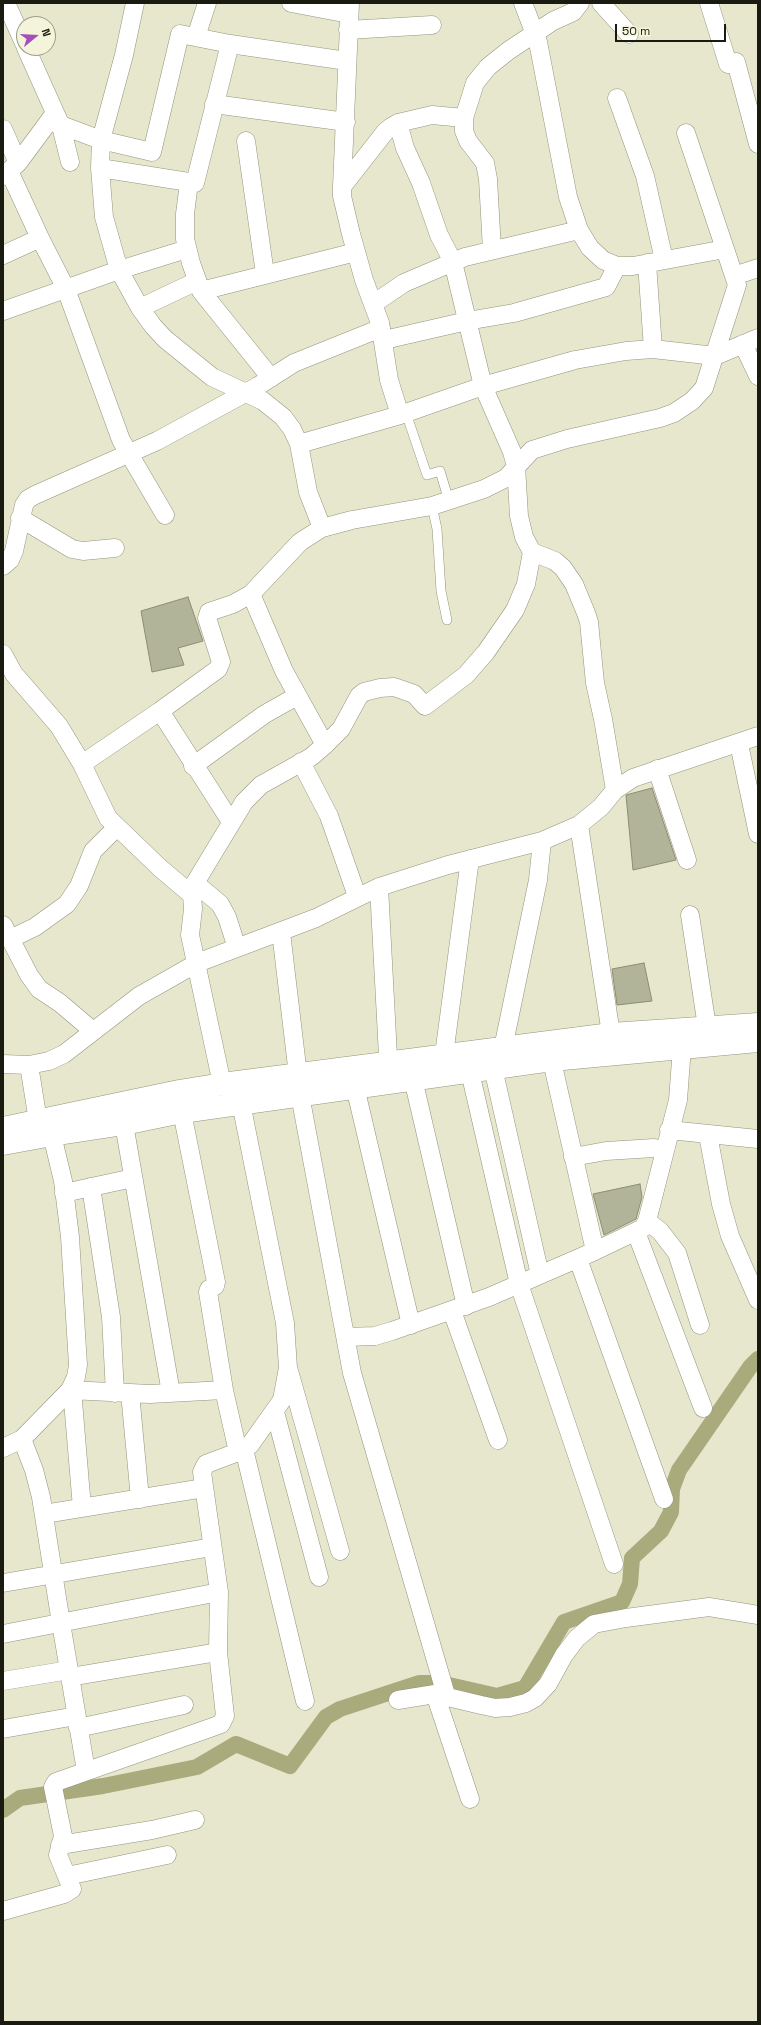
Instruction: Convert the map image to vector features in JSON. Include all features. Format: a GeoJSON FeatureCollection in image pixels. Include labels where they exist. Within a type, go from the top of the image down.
{"type":"FeatureCollection","features":[{"type":"Feature","properties":{"kind":"main road"},"geometry":{"type":"LineString","coordinates":[[389,1073],[413,1080],[493,1068],[611,1034],[758,1024]]}},
{"type":"Feature","properties":{"kind":"main road"},"geometry":{"type":"LineString","coordinates":[[3,1144],[45,1128],[180,1090],[222,1084],[299,1085],[389,1073],[444,1056],[503,1048],[550,1051],[682,1047],[758,1041]]}},
{"type":"Feature","properties":{"kind":"main road"},"geometry":{"type":"LineString","coordinates":[[3,1128],[45,1128],[124,1124],[182,1112],[241,1103],[299,1085]]}},
{"type":"Feature","properties":{"kind":"street"},"geometry":{"type":"LineString","coordinates":[[6,3],[16,25]]}},
{"type":"Feature","properties":{"kind":"street"},"geometry":{"type":"LineString","coordinates":[[135,3],[124,55],[101,140],[100,168],[104,217],[119,270],[140,308],[161,335],[212,377],[247,392],[263,401],[283,417],[292,429],[299,444],[306,486],[322,528]]}},
{"type":"Feature","properties":{"kind":"street"},"geometry":{"type":"LineString","coordinates":[[196,37],[207,3]]}},
{"type":"Feature","properties":{"kind":"street"},"geometry":{"type":"LineString","coordinates":[[291,3],[349,16],[432,25]]}},
{"type":"Feature","properties":{"kind":"street"},"geometry":{"type":"LineString","coordinates":[[523,3],[535,34],[554,116],[568,197],[578,230],[590,248],[603,260],[617,266],[655,262],[725,249]]}},
{"type":"Feature","properties":{"kind":"street"},"geometry":{"type":"LineString","coordinates":[[492,250],[486,163],[468,141],[464,131],[464,118],[475,83],[488,67],[508,51],[553,21],[573,12],[580,3]]}},
{"type":"Feature","properties":{"kind":"street"},"geometry":{"type":"LineString","coordinates":[[601,3],[629,34]]}},
{"type":"Feature","properties":{"kind":"street"},"geometry":{"type":"LineString","coordinates":[[709,3],[728,64],[736,62],[758,144]]}},
{"type":"Feature","properties":{"kind":"street"},"geometry":{"type":"LineString","coordinates":[[349,16],[346,122],[342,187],[346,214],[356,252],[383,334],[389,380],[403,414]]}},
{"type":"Feature","properties":{"kind":"street"},"geometry":{"type":"LineString","coordinates":[[55,120],[101,140],[152,152],[180,34],[230,44],[348,61]]}},
{"type":"Feature","properties":{"kind":"street"},"geometry":{"type":"LineString","coordinates":[[100,168],[195,183],[230,44]]}},
{"type":"Feature","properties":{"kind":"street"},"geometry":{"type":"LineString","coordinates":[[29,56],[70,162]]}},
{"type":"Feature","properties":{"kind":"street"},"geometry":{"type":"LineString","coordinates":[[617,98],[645,176],[655,262],[653,349]]}},
{"type":"Feature","properties":{"kind":"street"},"geometry":{"type":"LineString","coordinates":[[214,104],[346,122]]}},
{"type":"Feature","properties":{"kind":"street"},"geometry":{"type":"LineString","coordinates":[[342,187],[385,132],[398,123],[432,116],[464,118]]}},
{"type":"Feature","properties":{"kind":"street"},"geometry":{"type":"LineString","coordinates":[[10,170],[55,120]]}},
{"type":"Feature","properties":{"kind":"street"},"geometry":{"type":"LineString","coordinates":[[222,1084],[190,935],[194,889],[231,822],[244,802],[261,785],[301,762],[325,745],[341,729],[360,696],[364,692],[380,688],[394,687],[414,694],[425,706],[466,675],[486,652],[515,610],[526,584],[532,552],[524,537],[519,516],[516,466],[512,452],[483,386],[474,356],[453,262],[439,235],[421,183],[405,148],[398,123]]}},
{"type":"Feature","properties":{"kind":"street"},"geometry":{"type":"LineString","coordinates":[[3,130],[10,170],[40,238],[66,289],[114,424],[129,454],[165,515]]}},
{"type":"Feature","properties":{"kind":"street"},"geometry":{"type":"LineString","coordinates":[[82,764],[160,711],[220,665],[207,618],[209,612],[233,604],[251,594],[300,542],[322,528],[352,520],[440,503],[498,483],[506,478],[532,450],[593,432],[660,418],[674,413],[692,400],[704,388],[737,286],[686,133]]}},
{"type":"Feature","properties":{"kind":"street"},"geometry":{"type":"LineString","coordinates":[[246,141],[265,274]]}},
{"type":"Feature","properties":{"kind":"street"},"geometry":{"type":"LineString","coordinates":[[189,182],[185,228],[187,249],[199,286],[271,378]]}},
{"type":"Feature","properties":{"kind":"street"},"geometry":{"type":"LineString","coordinates":[[373,304],[404,282],[465,257],[578,230]]}},
{"type":"Feature","properties":{"kind":"street"},"geometry":{"type":"LineString","coordinates":[[3,255],[40,238]]}},
{"type":"Feature","properties":{"kind":"street"},"geometry":{"type":"LineString","coordinates":[[3,311],[119,270],[187,249]]}},
{"type":"Feature","properties":{"kind":"street"},"geometry":{"type":"LineString","coordinates":[[140,308],[199,286],[265,274],[356,252]]}},
{"type":"Feature","properties":{"kind":"street"},"geometry":{"type":"LineString","coordinates":[[3,566],[10,560],[14,551],[20,518],[24,505],[28,499],[181,429],[271,378],[294,363],[312,355],[383,334],[514,313],[606,287],[617,266]]}},
{"type":"Feature","properties":{"kind":"street"},"geometry":{"type":"LineString","coordinates":[[734,276],[758,268]]}},
{"type":"Feature","properties":{"kind":"street"},"geometry":{"type":"LineString","coordinates":[[299,444],[403,414],[483,386],[575,360],[626,351],[653,349],[715,356],[751,341],[758,376]]}},
{"type":"Feature","properties":{"kind":"street"},"geometry":{"type":"LineString","coordinates":[[20,518],[72,549],[83,551],[115,548]]}},
{"type":"Feature","properties":{"kind":"street"},"geometry":{"type":"LineString","coordinates":[[532,552],[554,561],[563,568],[574,584],[586,613],[589,622],[595,683],[603,719],[615,790]]}},
{"type":"Feature","properties":{"kind":"street"},"geometry":{"type":"LineString","coordinates":[[251,594],[268,637],[297,696],[325,745]]}},
{"type":"Feature","properties":{"kind":"street"},"geometry":{"type":"LineString","coordinates":[[3,654],[9,676],[59,726],[82,764],[108,818],[116,828],[160,868],[220,904],[227,917],[237,948]]}},
{"type":"Feature","properties":{"kind":"street"},"geometry":{"type":"LineString","coordinates":[[193,766],[265,714],[297,696]]}},
{"type":"Feature","properties":{"kind":"street"},"geometry":{"type":"LineString","coordinates":[[160,711],[193,766],[231,822]]}},
{"type":"Feature","properties":{"kind":"street"},"geometry":{"type":"LineString","coordinates":[[3,1064],[29,1065],[49,1061],[64,1054],[139,996],[197,963],[316,918],[357,896],[379,887],[470,859],[542,841],[579,825],[601,807],[615,790],[633,778],[738,744],[758,736]]}},
{"type":"Feature","properties":{"kind":"street"},"geometry":{"type":"LineString","coordinates":[[738,744],[758,834]]}},
{"type":"Feature","properties":{"kind":"street"},"geometry":{"type":"LineString","coordinates":[[301,762],[329,816],[357,896]]}},
{"type":"Feature","properties":{"kind":"street"},"geometry":{"type":"LineString","coordinates":[[657,769],[687,860]]}},
{"type":"Feature","properties":{"kind":"street"},"geometry":{"type":"LineString","coordinates":[[579,825],[611,1034]]}},
{"type":"Feature","properties":{"kind":"street"},"geometry":{"type":"LineString","coordinates":[[93,1031],[60,1003],[39,989],[8,941],[35,927],[67,904],[79,886],[93,851],[116,828]]}},
{"type":"Feature","properties":{"kind":"street"},"geometry":{"type":"LineString","coordinates":[[503,1048],[538,880],[542,841]]}},
{"type":"Feature","properties":{"kind":"street"},"geometry":{"type":"LineString","coordinates":[[444,1056],[470,859]]}},
{"type":"Feature","properties":{"kind":"street"},"geometry":{"type":"LineString","coordinates":[[379,887],[389,1073]]}},
{"type":"Feature","properties":{"kind":"street"},"geometry":{"type":"LineString","coordinates":[[690,915],[707,1027]]}},
{"type":"Feature","properties":{"kind":"street"},"geometry":{"type":"LineString","coordinates":[[281,932],[299,1085],[352,1372],[470,1799]]}},
{"type":"Feature","properties":{"kind":"street"},"geometry":{"type":"LineString","coordinates":[[682,1047],[678,1100],[642,1226],[703,1408]]}},
{"type":"Feature","properties":{"kind":"street"},"geometry":{"type":"LineString","coordinates":[[550,1051],[595,1251]]}},
{"type":"Feature","properties":{"kind":"street"},"geometry":{"type":"LineString","coordinates":[[3,1448],[22,1439],[70,1390],[76,1377],[78,1365],[76,1313],[64,1194],[29,1065]]}},
{"type":"Feature","properties":{"kind":"street"},"geometry":{"type":"LineString","coordinates":[[493,1068],[540,1275]]}},
{"type":"Feature","properties":{"kind":"street"},"geometry":{"type":"LineString","coordinates":[[470,1072],[519,1284],[614,1564]]}},
{"type":"Feature","properties":{"kind":"street"},"geometry":{"type":"LineString","coordinates":[[353,1078],[411,1325]]}},
{"type":"Feature","properties":{"kind":"street"},"geometry":{"type":"LineString","coordinates":[[413,1080],[459,1308],[498,1440]]}},
{"type":"Feature","properties":{"kind":"street"},"geometry":{"type":"LineString","coordinates":[[241,1103],[285,1323],[288,1368],[340,1551]]}},
{"type":"Feature","properties":{"kind":"street"},"geometry":{"type":"LineString","coordinates":[[182,1112],[216,1282],[215,1286],[209,1289],[208,1292],[224,1390],[305,1701]]}},
{"type":"Feature","properties":{"kind":"street"},"geometry":{"type":"LineString","coordinates":[[124,1124],[171,1393]]}},
{"type":"Feature","properties":{"kind":"street"},"geometry":{"type":"LineString","coordinates":[[669,1130],[758,1139]]}},
{"type":"Feature","properties":{"kind":"street"},"geometry":{"type":"LineString","coordinates":[[708,1135],[721,1204],[730,1236],[758,1300]]}},
{"type":"Feature","properties":{"kind":"street"},"geometry":{"type":"LineString","coordinates":[[573,1157],[606,1151],[654,1148],[664,1150]]}},
{"type":"Feature","properties":{"kind":"street"},"geometry":{"type":"LineString","coordinates":[[64,1194],[134,1178]]}},
{"type":"Feature","properties":{"kind":"street"},"geometry":{"type":"LineString","coordinates":[[91,1187],[122,1393],[140,1499]]}},
{"type":"Feature","properties":{"kind":"street"},"geometry":{"type":"LineString","coordinates":[[346,1337],[375,1336],[459,1308],[578,1259],[642,1226],[660,1231],[677,1254],[700,1325]]}},
{"type":"Feature","properties":{"kind":"street"},"geometry":{"type":"LineString","coordinates":[[578,1259],[664,1499]]}},
{"type":"Feature","properties":{"kind":"street"},"geometry":{"type":"LineString","coordinates":[[3,1911],[70,1891],[72,1889],[58,1855],[63,1836],[54,1792],[58,1780],[221,1724],[225,1716],[218,1652],[219,1592],[202,1472],[206,1464],[241,1451],[275,1412],[282,1400],[288,1368]]}},
{"type":"Feature","properties":{"kind":"street"},"geometry":{"type":"LineString","coordinates":[[70,1390],[122,1393],[171,1393],[224,1390]]}},
{"type":"Feature","properties":{"kind":"street"},"geometry":{"type":"LineString","coordinates":[[70,1390],[73,1401],[82,1508]]}},
{"type":"Feature","properties":{"kind":"street"},"geometry":{"type":"LineString","coordinates":[[275,1412],[319,1577]]}},
{"type":"Feature","properties":{"kind":"street"},"geometry":{"type":"LineString","coordinates":[[22,1439],[34,1470],[44,1514],[86,1771]]}},
{"type":"Feature","properties":{"kind":"street"},"geometry":{"type":"LineString","coordinates":[[44,1514],[204,1488]]}},
{"type":"Feature","properties":{"kind":"street"},"geometry":{"type":"LineString","coordinates":[[3,1583],[212,1547]]}},
{"type":"Feature","properties":{"kind":"street"},"geometry":{"type":"LineString","coordinates":[[3,1634],[219,1592]]}},
{"type":"Feature","properties":{"kind":"street"},"geometry":{"type":"LineString","coordinates":[[398,1700],[441,1694],[495,1708],[510,1707],[526,1703],[535,1698],[548,1684],[564,1655],[577,1638],[594,1624],[709,1608],[758,1615]]}},
{"type":"Feature","properties":{"kind":"street"},"geometry":{"type":"LineString","coordinates":[[3,1681],[69,1674],[218,1652]]}},
{"type":"Feature","properties":{"kind":"street"},"geometry":{"type":"LineString","coordinates":[[3,1729],[77,1722],[184,1705]]}},
{"type":"Feature","properties":{"kind":"street"},"geometry":{"type":"LineString","coordinates":[[60,1846],[152,1830],[195,1820]]}},
{"type":"Feature","properties":{"kind":"street"},"geometry":{"type":"LineString","coordinates":[[67,1876],[167,1855]]}},
{"type":"Feature","properties":{"kind":"lane"},"geometry":{"type":"LineString","coordinates":[[403,414],[427,475],[440,471],[440,503],[437,529],[441,591],[447,620]]}},
{"type":"Feature","properties":{"kind":"building"},"geometry":{"type":"Polygon","coordinates":[[[188,597],[203,641],[178,648],[184,665],[152,672],[141,611],[188,597]]]}},
{"type":"Feature","properties":{"kind":"building"},"geometry":{"type":"Polygon","coordinates":[[[652,788],[676,860],[633,870],[626,795],[652,788]]]}},
{"type":"Feature","properties":{"kind":"building"},"geometry":{"type":"Polygon","coordinates":[[[644,963],[652,1001],[617,1005],[612,969],[644,963]]]}},
{"type":"Feature","properties":{"kind":"building"},"geometry":{"type":"Polygon","coordinates":[[[640,1184],[642,1197],[636,1219],[604,1235],[593,1194],[640,1184]]]}},
{"type":"Feature","properties":{"kind":"waterway"},"geometry":{"type":"LineString","coordinates":[[449,1685],[497,1696],[525,1688],[564,1622],[622,1602],[630,1584],[632,1558],[661,1531],[671,1512],[672,1489],[679,1470],[750,1367],[758,1359]]}},
{"type":"Feature","properties":{"kind":"waterway"},"geometry":{"type":"LineString","coordinates":[[3,1810],[20,1798],[103,1786],[197,1767],[236,1744],[290,1766],[326,1717],[340,1709],[419,1683],[438,1683]]}}]}
